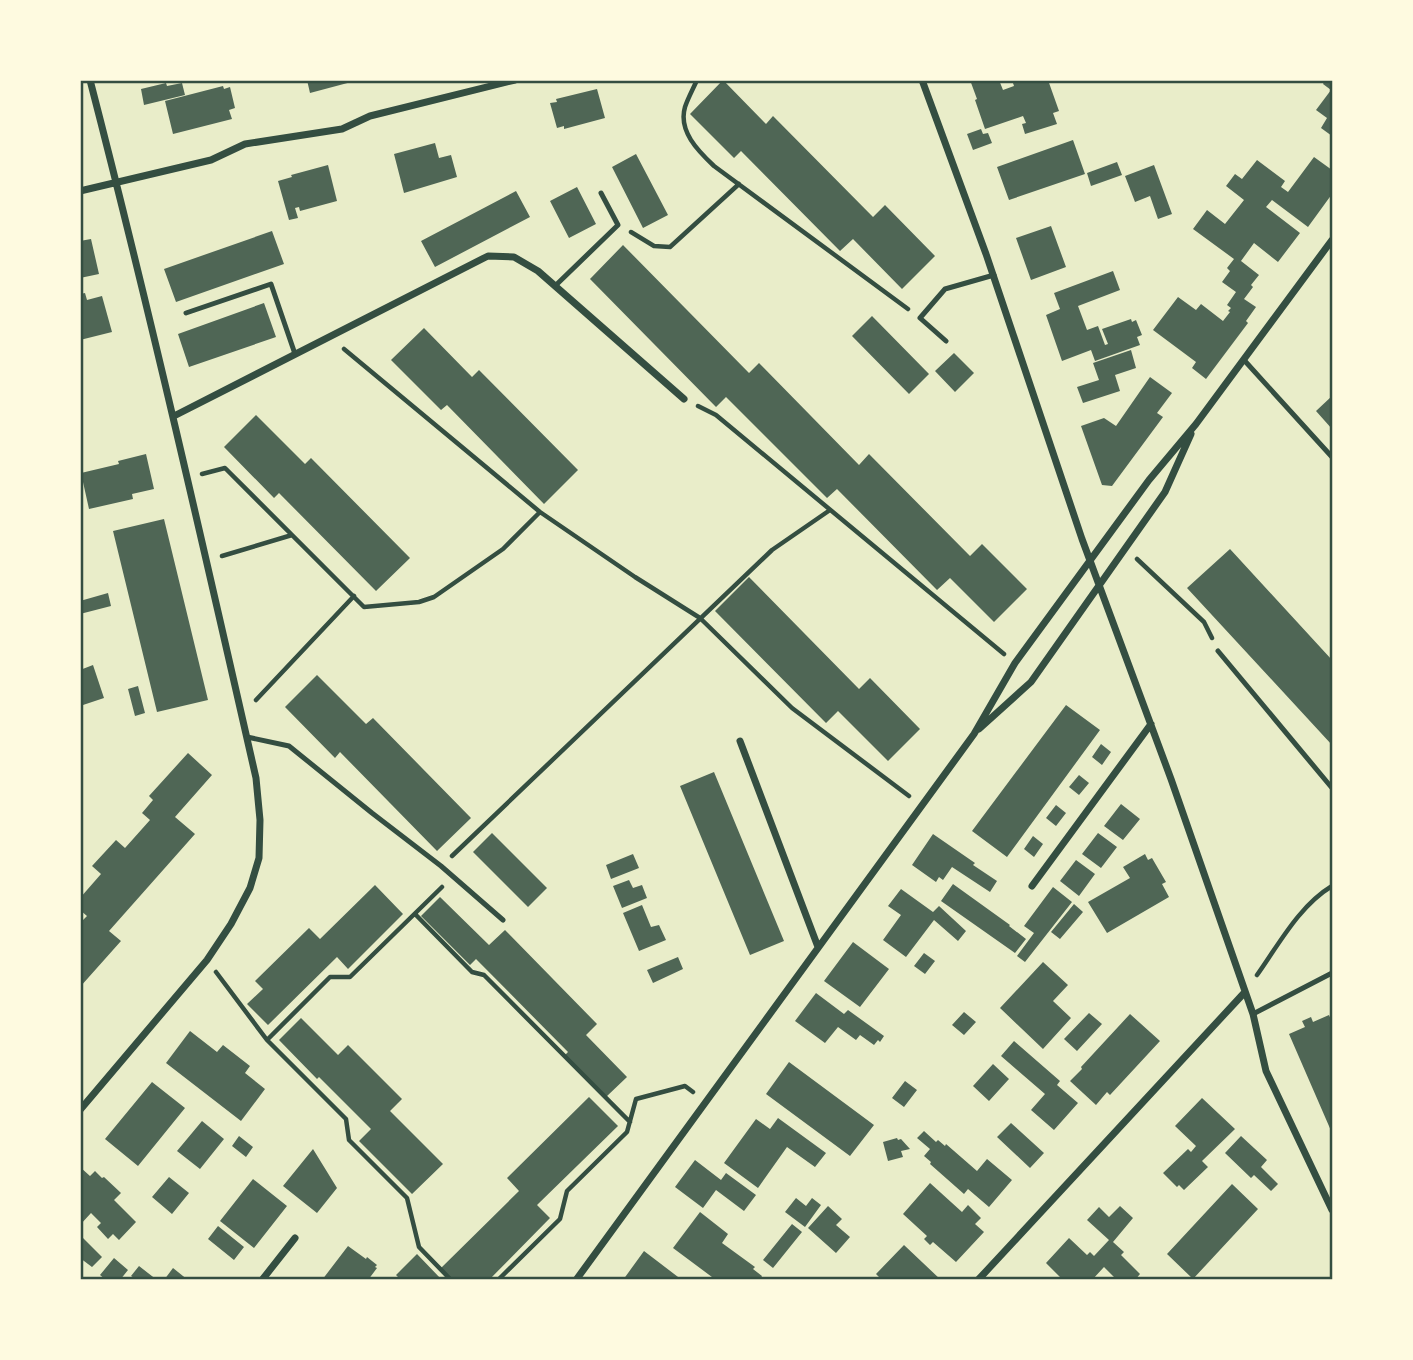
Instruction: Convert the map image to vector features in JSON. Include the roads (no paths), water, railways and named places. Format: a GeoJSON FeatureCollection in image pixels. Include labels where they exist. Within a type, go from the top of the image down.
{"type":"FeatureCollection","features":[{"type":"Feature","properties":{"kind":"street"},"geometry":{"type":"LineString","coordinates":[[80,1110],[207,960],[230,924],[250,888],[259,858],[260,820],[256,778],[174,416],[90,80]]}},
{"type":"Feature","properties":{"kind":"street"},"geometry":{"type":"LineString","coordinates":[[478,80],[480,90]]}},
{"type":"Feature","properties":{"kind":"street"},"geometry":{"type":"LineString","coordinates":[[80,191],[211,160],[245,144],[342,129],[370,116],[515,80]]}},
{"type":"Feature","properties":{"kind":"street"},"geometry":{"type":"LineString","coordinates":[[922,80],[994,275],[1090,561],[1151,724],[1253,1014],[1266,1071],[1332,1210]]}},
{"type":"Feature","properties":{"kind":"street"},"geometry":{"type":"LineString","coordinates":[[576,1279],[974,734],[1015,663],[1149,480],[1196,424],[1332,240]]}},
{"type":"Feature","properties":{"kind":"street"},"geometry":{"type":"LineString","coordinates":[[174,416],[488,256],[514,257],[538,271],[684,399]]}},
{"type":"Feature","properties":{"kind":"street"},"geometry":{"type":"LineString","coordinates":[[974,734],[1031,681],[1126,549],[1165,492],[1196,424]]}},
{"type":"Feature","properties":{"kind":"street"},"geometry":{"type":"LineString","coordinates":[[1032,886],[1151,724]]}},
{"type":"Feature","properties":{"kind":"street"},"geometry":{"type":"LineString","coordinates":[[740,741],[818,947]]}},
{"type":"Feature","properties":{"kind":"street"},"geometry":{"type":"LineString","coordinates":[[978,1279],[1244,992]]}},
{"type":"Feature","properties":{"kind":"street"},"geometry":{"type":"LineString","coordinates":[[262,1279],[295,1238]]}},
{"type":"Feature","properties":{"kind":"lane"},"geometry":{"type":"LineString","coordinates":[[555,286],[618,225],[601,193]]}},
{"type":"Feature","properties":{"kind":"lane"},"geometry":{"type":"LineString","coordinates":[[946,341],[920,318],[945,289],[994,275]]}},
{"type":"Feature","properties":{"kind":"lane"},"geometry":{"type":"LineString","coordinates":[[186,313],[271,284],[295,354]]}},
{"type":"Feature","properties":{"kind":"lane"},"geometry":{"type":"LineString","coordinates":[[1244,360],[1332,457]]}},
{"type":"Feature","properties":{"kind":"lane"},"geometry":{"type":"LineString","coordinates":[[1218,652],[1332,788]]}},
{"type":"Feature","properties":{"kind":"lane"},"geometry":{"type":"LineString","coordinates":[[247,737],[289,746],[442,866],[503,920]]}},
{"type":"Feature","properties":{"kind":"lane"},"geometry":{"type":"LineString","coordinates":[[1253,1014],[1332,973]]}}]}
